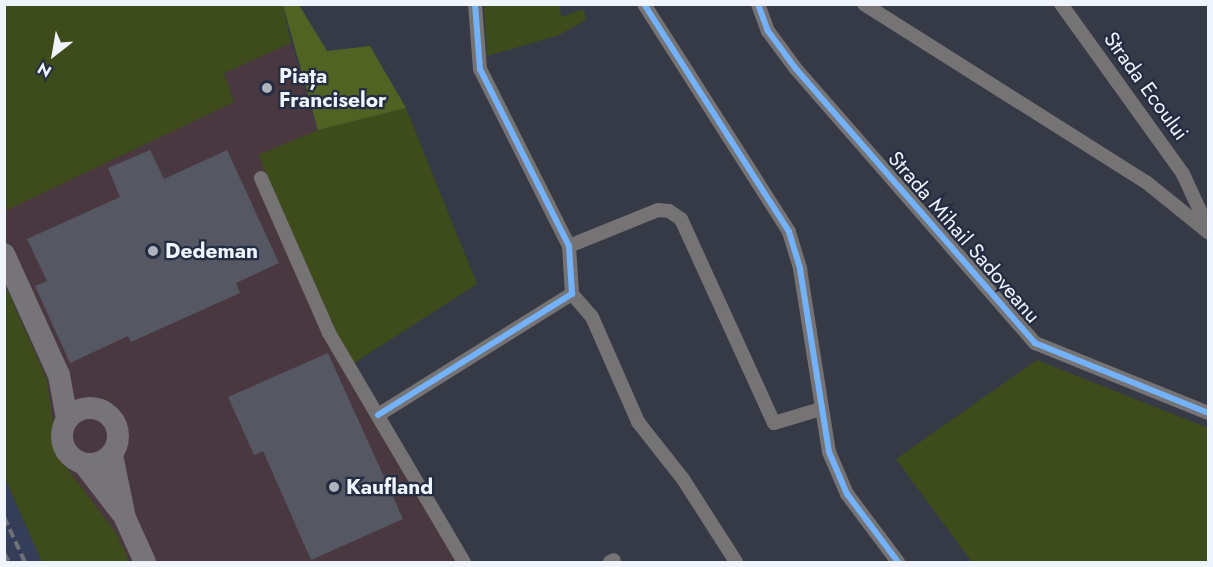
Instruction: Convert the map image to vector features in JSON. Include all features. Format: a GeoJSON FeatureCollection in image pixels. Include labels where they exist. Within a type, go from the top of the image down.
{"type":"FeatureCollection","features":[{"type":"Feature","properties":{"kind":"main road"},"geometry":{"type":"LineString","coordinates":[[4,254],[59,375],[67,419],[62,443],[84,464],[125,518],[145,562]]}},
{"type":"Feature","properties":{"kind":"main road"},"geometry":{"type":"LineString","coordinates":[[59,375],[91,407],[107,412],[116,424],[112,455],[125,518]]}},
{"type":"Feature","properties":{"kind":"main road"},"geometry":{"type":"LineString","coordinates":[[67,419],[91,407]]}},
{"type":"Feature","properties":{"kind":"main road"},"geometry":{"type":"LineString","coordinates":[[84,464],[112,455]]}},
{"type":"Feature","properties":{"kind":"street"},"geometry":{"type":"LineString","coordinates":[[475,4],[480,69],[569,246],[572,294],[592,317],[638,422],[683,479],[736,562]]}},
{"type":"Feature","properties":{"kind":"street"},"geometry":{"type":"LineString","coordinates":[[644,4],[789,232],[829,452],[847,495],[898,562]]}},
{"type":"Feature","properties":{"kind":"street","name":"Strada Mihail Sadoveanu"},"geometry":{"type":"LineString","coordinates":[[758,4],[768,31],[796,69],[1035,343],[1209,413]]}},
{"type":"Feature","properties":{"kind":"street"},"geometry":{"type":"LineString","coordinates":[[864,4],[1136,176],[1209,230]]}},
{"type":"Feature","properties":{"kind":"street","name":"Strada Ecoului"},"geometry":{"type":"LineString","coordinates":[[1060,4],[1183,174],[1209,230]]}},
{"type":"Feature","properties":{"kind":"street"},"geometry":{"type":"LineString","coordinates":[[261,178],[307,290],[464,562]]}},
{"type":"Feature","properties":{"kind":"street"},"geometry":{"type":"LineString","coordinates":[[569,246],[658,210],[669,211],[681,219],[774,423],[821,409]]}},
{"type":"Feature","properties":{"kind":"street"},"geometry":{"type":"LineString","coordinates":[[378,415],[572,294]]}},
{"type":"Feature","properties":{"kind":"shaded area"},"geometry":{"type":"Polygon","coordinates":[[[291,43],[318,130],[259,155],[351,365],[464,562],[130,562],[115,531],[58,457],[47,380],[5,282],[4,211],[234,102],[224,73],[291,43]]]}},
{"type":"Feature","properties":{"kind":"shaded area"},"geometry":{"type":"Polygon","coordinates":[[[5,478],[42,562],[5,562],[5,478]]]}},
{"type":"Feature","properties":{"kind":"green space"},"geometry":{"type":"Polygon","coordinates":[[[4,5],[283,5],[291,43],[224,73],[234,102],[5,211],[4,5]]]}},
{"type":"Feature","properties":{"kind":"green space"},"geometry":{"type":"Polygon","coordinates":[[[283,5],[299,5],[327,51],[370,46],[406,108],[318,130],[283,5]]]}},
{"type":"Feature","properties":{"kind":"green space"},"geometry":{"type":"Polygon","coordinates":[[[484,5],[560,5],[561,17],[584,9],[586,20],[559,35],[487,56],[484,5]]]}},
{"type":"Feature","properties":{"kind":"green space"},"geometry":{"type":"Polygon","coordinates":[[[406,108],[477,284],[351,365],[258,155],[318,130],[406,108]]]}},
{"type":"Feature","properties":{"kind":"green space"},"geometry":{"type":"Polygon","coordinates":[[[4,282],[47,380],[58,457],[115,531],[130,562],[42,562],[5,478],[4,282]]]}},
{"type":"Feature","properties":{"kind":"green space"},"geometry":{"type":"Polygon","coordinates":[[[1037,360],[1208,428],[1208,562],[972,562],[896,459],[1037,360]]]}},
{"type":"Feature","properties":{"kind":"building","name":"Dedeman"},"geometry":{"type":"Polygon","coordinates":[[[150,150],[164,179],[227,150],[279,263],[236,283],[240,293],[131,342],[128,336],[70,363],[35,286],[47,281],[27,239],[120,197],[108,168],[150,150]]]}},
{"type":"Feature","properties":{"kind":"building","name":"Kaufland"},"geometry":{"type":"Polygon","coordinates":[[[328,353],[403,519],[311,560],[263,451],[254,455],[228,397],[328,353]]]}},
{"type":"Feature","properties":{"kind":"railway"},"geometry":{"type":"LineString","coordinates":[[4,517],[25,562]]}},
{"type":"Feature","properties":{"kind":"railway"},"geometry":{"type":"LineString","coordinates":[[4,553],[9,562]]}},
{"type":"Feature","properties":{"kind":"cycle path"},"geometry":{"type":"LineString","coordinates":[[378,415],[572,294],[569,246],[480,69],[475,4]]}},
{"type":"Feature","properties":{"kind":"cycle path"},"geometry":{"type":"LineString","coordinates":[[644,4],[789,232],[800,269],[829,452],[847,494],[898,562]]}},
{"type":"Feature","properties":{"kind":"cycle path"},"geometry":{"type":"LineString","coordinates":[[758,4],[768,31],[796,69],[1035,343],[1208,413]]}},
{"type":"Feature","properties":{"kind":"place","name":"Piața Franciselor"},"geometry":{"type":"Point","coordinates":[267,88]}},
{"type":"Feature","properties":{"kind":"place","name":"Dedeman"},"geometry":{"type":"Point","coordinates":[153,251]}},
{"type":"Feature","properties":{"kind":"place","name":"Kaufland"},"geometry":{"type":"Point","coordinates":[334,487]}}]}
